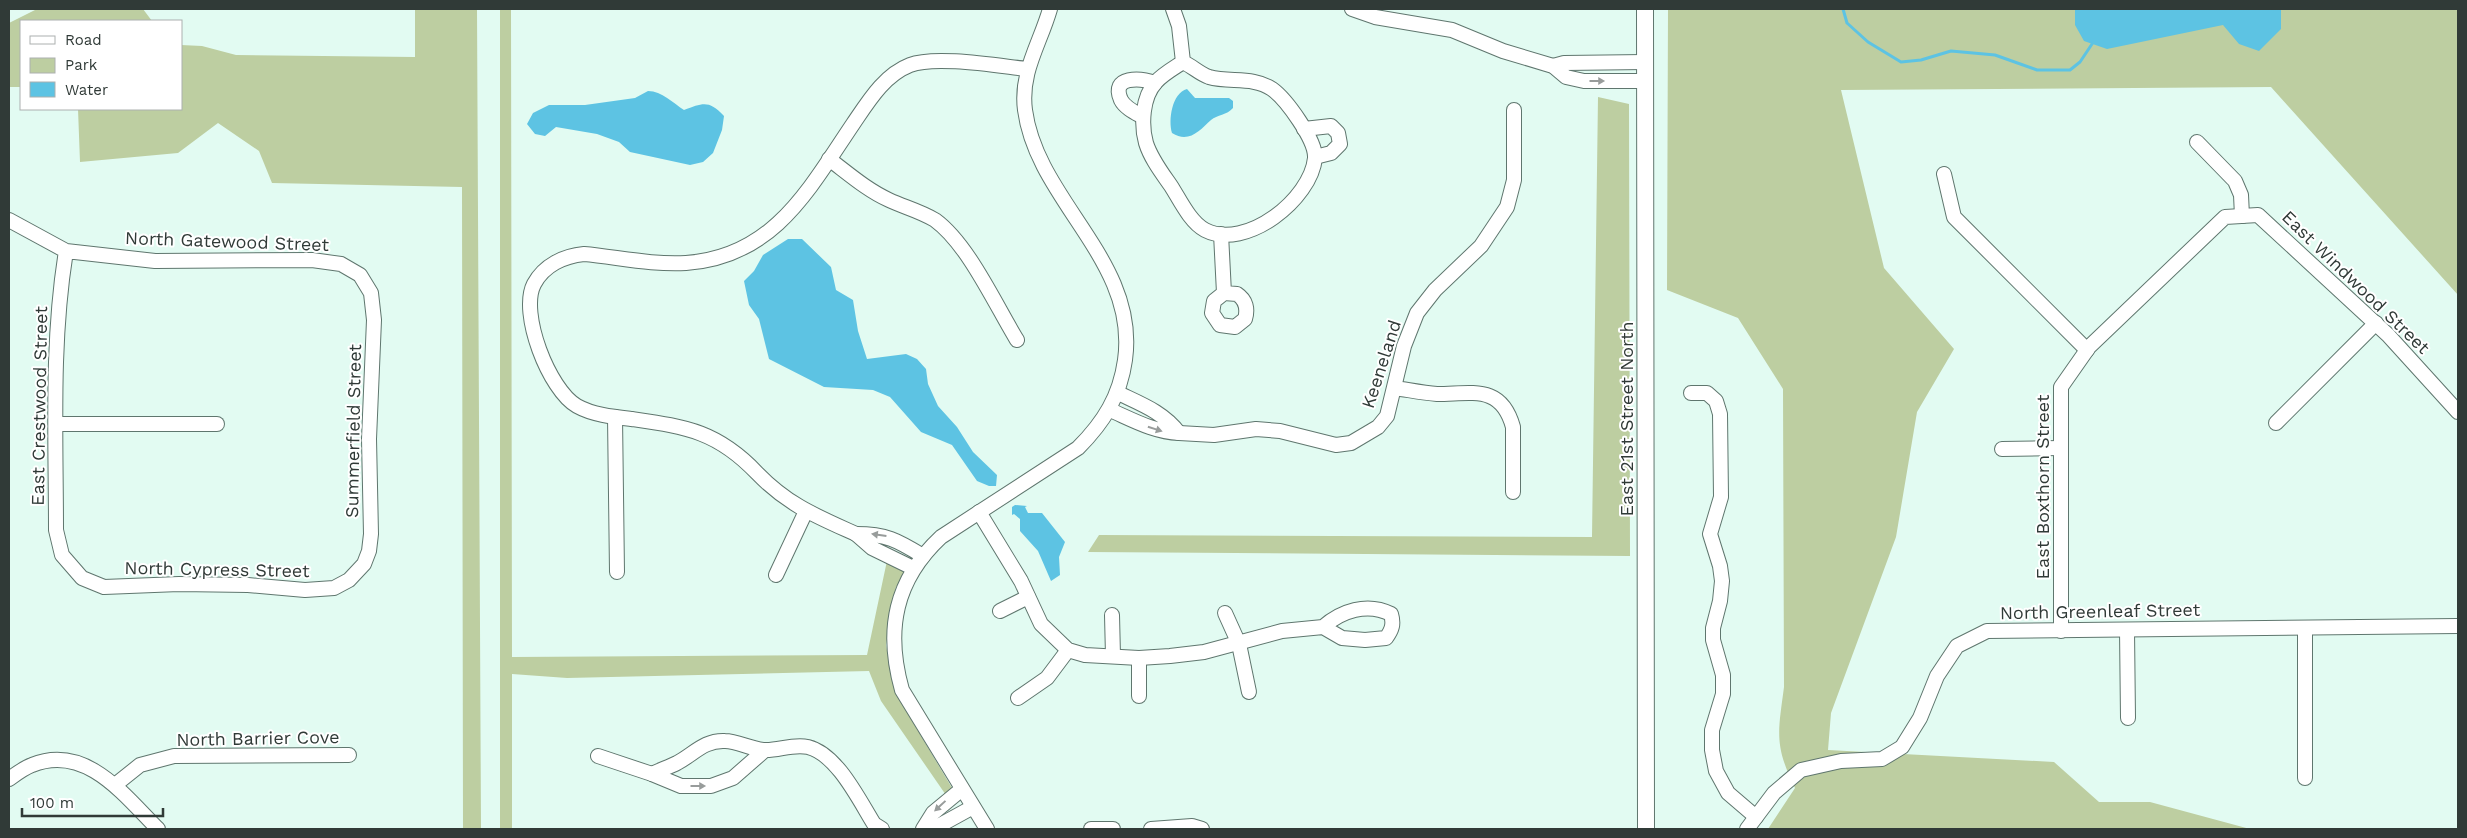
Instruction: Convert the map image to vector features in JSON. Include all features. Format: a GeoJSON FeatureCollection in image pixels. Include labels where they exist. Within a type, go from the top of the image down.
{"type":"FeatureCollection","features":[{"type":"Feature","properties":{"kind":"main road","name":"East 21st Street North"},"geometry":{"type":"LineString","coordinates":[[1645,9],[1646,829]]}},
{"type":"Feature","properties":{"kind":"street"},"geometry":{"type":"LineString","coordinates":[[987,829],[902,690],[895,664],[894,631],[903,588],[913,568],[923,556],[941,537],[1078,448],[1096,430],[1110,410],[1118,393],[1127,347],[1125,323],[1119,298],[1111,275],[1037,152],[1025,110],[1024,86],[1027,69],[1050,9]]}},
{"type":"Feature","properties":{"kind":"street"},"geometry":{"type":"LineString","coordinates":[[1173,9],[1179,26],[1183,62]]}},
{"type":"Feature","properties":{"kind":"street"},"geometry":{"type":"LineString","coordinates":[[1179,26],[1182,9]]}},
{"type":"Feature","properties":{"kind":"street"},"geometry":{"type":"LineString","coordinates":[[1352,9],[1375,17],[1452,30],[1503,51],[1553,66],[1566,77],[1584,81],[1645,81]]}},
{"type":"Feature","properties":{"kind":"street"},"geometry":{"type":"LineString","coordinates":[[913,568],[872,548],[856,534],[806,511],[773,489],[728,446],[703,433],[678,426],[615,417],[576,406],[564,395],[555,381],[533,336],[529,302],[534,284],[538,279],[555,262],[568,255],[584,254],[686,263],[737,252],[758,241],[775,228],[803,198],[880,88],[895,72],[911,64],[933,62],[967,63],[1027,69]]}},
{"type":"Feature","properties":{"kind":"street"},"geometry":{"type":"LineString","coordinates":[[1183,62],[1208,76],[1250,80],[1272,89],[1294,112],[1304,129],[1315,157],[1310,178],[1300,195],[1288,206],[1250,231],[1221,234],[1204,230],[1195,222],[1179,199],[1147,144],[1143,117],[1155,83],[1183,62]]}},
{"type":"Feature","properties":{"kind":"street"},"geometry":{"type":"LineString","coordinates":[[1553,66],[1564,64],[1645,62]]}},
{"type":"Feature","properties":{"kind":"street"},"geometry":{"type":"LineString","coordinates":[[1143,117],[1129,109],[1121,100],[1120,90],[1124,82],[1129,79],[1144,79],[1155,83]]}},
{"type":"Feature","properties":{"kind":"street","name":"Keeneland"},"geometry":{"type":"LineString","coordinates":[[1110,410],[1147,427],[1165,432],[1214,435],[1256,429],[1280,431],[1336,445],[1352,443],[1367,436],[1387,416],[1404,346],[1418,313],[1435,290],[1481,246],[1507,207],[1514,180],[1514,110]]}},
{"type":"Feature","properties":{"kind":"street"},"geometry":{"type":"LineString","coordinates":[[1304,129],[1331,126],[1338,133],[1340,144],[1331,153],[1315,157]]}},
{"type":"Feature","properties":{"kind":"street"},"geometry":{"type":"LineString","coordinates":[[2197,142],[2235,182],[2241,195],[2242,216]]}},
{"type":"Feature","properties":{"kind":"street"},"geometry":{"type":"LineString","coordinates":[[829,159],[870,190],[890,201],[917,210],[935,221],[953,237],[968,257],[1016,340]]}},
{"type":"Feature","properties":{"kind":"street"},"geometry":{"type":"LineString","coordinates":[[1944,174],[1954,217],[2086,350]]}},
{"type":"Feature","properties":{"kind":"street","name":"East Windwood Street"},"geometry":{"type":"LineString","coordinates":[[2242,216],[2258,215],[2376,323],[2458,412]]}},
{"type":"Feature","properties":{"kind":"street","name":"East Boxthorn Street"},"geometry":{"type":"LineString","coordinates":[[2061,631],[2060,387],[2086,350],[2225,217],[2242,216]]}},
{"type":"Feature","properties":{"kind":"street","name":"North Gatewood Street"},"geometry":{"type":"LineString","coordinates":[[9,220],[66,251],[154,261],[312,260],[341,264],[360,275]]}},
{"type":"Feature","properties":{"kind":"street"},"geometry":{"type":"LineString","coordinates":[[1221,234],[1224,293]]}},
{"type":"Feature","properties":{"kind":"street","name":"East Crestwood Street"},"geometry":{"type":"LineString","coordinates":[[66,251],[60,288],[55,351],[56,530],[62,555],[66,560]]}},
{"type":"Feature","properties":{"kind":"street","name":"Summerfield Street"},"geometry":{"type":"LineString","coordinates":[[346,582],[364,564],[369,551],[371,534],[369,439],[374,320],[371,293],[360,275]]}},
{"type":"Feature","properties":{"kind":"street"},"geometry":{"type":"LineString","coordinates":[[2276,423],[2376,323]]}},
{"type":"Feature","properties":{"kind":"street"},"geometry":{"type":"LineString","coordinates":[[1395,388],[1436,394],[1476,392],[1488,395],[1499,401],[1510,417],[1513,427],[1514,492]]}},
{"type":"Feature","properties":{"kind":"street"},"geometry":{"type":"LineString","coordinates":[[1118,393],[1156,411],[1169,420],[1179,433]]}},
{"type":"Feature","properties":{"kind":"street"},"geometry":{"type":"LineString","coordinates":[[1691,393],[1707,393],[1716,401],[1720,414],[1721,497],[1710,534],[1720,566],[1722,581],[1720,601],[1713,628],[1713,640],[1724,675],[1723,694],[1712,730],[1712,750],[1716,771],[1728,793],[1756,817]]}},
{"type":"Feature","properties":{"kind":"street"},"geometry":{"type":"LineString","coordinates":[[615,417],[617,572]]}},
{"type":"Feature","properties":{"kind":"street"},"geometry":{"type":"LineString","coordinates":[[56,424],[217,424]]}},
{"type":"Feature","properties":{"kind":"street"},"geometry":{"type":"LineString","coordinates":[[2002,449],[2060,448]]}},
{"type":"Feature","properties":{"kind":"street"},"geometry":{"type":"LineString","coordinates":[[776,576],[806,511]]}},
{"type":"Feature","properties":{"kind":"street"},"geometry":{"type":"LineString","coordinates":[[980,512],[1021,580],[1041,624],[1068,650],[1086,655],[1139,658],[1204,652],[1282,631],[1323,627]]}},
{"type":"Feature","properties":{"kind":"street"},"geometry":{"type":"LineString","coordinates":[[856,534],[887,536],[923,556]]}},
{"type":"Feature","properties":{"kind":"street","name":"North Cypress Street"},"geometry":{"type":"LineString","coordinates":[[66,560],[82,578],[104,586],[248,585],[305,590],[334,588],[346,582]]}},
{"type":"Feature","properties":{"kind":"street"},"geometry":{"type":"LineString","coordinates":[[1000,611],[1028,597]]}},
{"type":"Feature","properties":{"kind":"street"},"geometry":{"type":"LineString","coordinates":[[1225,613],[1239,644],[1249,692]]}},
{"type":"Feature","properties":{"kind":"street"},"geometry":{"type":"LineString","coordinates":[[1112,615],[1113,656]]}},
{"type":"Feature","properties":{"kind":"street","name":"North Greenleaf Street"},"geometry":{"type":"LineString","coordinates":[[1747,829],[1774,793],[1801,770],[1841,761],[1882,758],[1902,747],[1920,718],[1937,676],[1957,646],[1987,632],[2458,626]]}},
{"type":"Feature","properties":{"kind":"street"},"geometry":{"type":"LineString","coordinates":[[2305,628],[2305,778]]}},
{"type":"Feature","properties":{"kind":"street"},"geometry":{"type":"LineString","coordinates":[[2127,630],[2128,718]]}},
{"type":"Feature","properties":{"kind":"street"},"geometry":{"type":"LineString","coordinates":[[1018,698],[1047,678],[1068,650]]}},
{"type":"Feature","properties":{"kind":"street"},"geometry":{"type":"LineString","coordinates":[[1139,658],[1139,696]]}},
{"type":"Feature","properties":{"kind":"street"},"geometry":{"type":"LineString","coordinates":[[652,774],[678,762],[712,741],[726,740],[765,750],[790,746],[808,747],[822,753],[834,763],[874,824],[882,829]]}},
{"type":"Feature","properties":{"kind":"street"},"geometry":{"type":"LineString","coordinates":[[598,756],[681,786],[711,786],[733,778],[765,750]]}},
{"type":"Feature","properties":{"kind":"street","name":"North Barrier Cove"},"geometry":{"type":"LineString","coordinates":[[115,785],[140,765],[174,756],[349,755]]}},
{"type":"Feature","properties":{"kind":"street"},"geometry":{"type":"LineString","coordinates":[[9,778],[33,765],[60,759],[87,765],[115,785],[158,829]]}},
{"type":"Feature","properties":{"kind":"street"},"geometry":{"type":"LineString","coordinates":[[923,829],[933,813],[962,789]]}},
{"type":"Feature","properties":{"kind":"street"},"geometry":{"type":"LineString","coordinates":[[934,829],[973,807]]}},
{"type":"Feature","properties":{"kind":"street"},"geometry":{"type":"LineString","coordinates":[[1151,829],[1192,826],[1202,829]]}},
{"type":"Feature","properties":{"kind":"street"},"geometry":{"type":"LineString","coordinates":[[1091,829],[1113,829]]}},
{"type":"Feature","properties":{"kind":"green space"},"geometry":{"type":"Polygon","coordinates":[[[37,9],[143,9],[151,20],[20,20],[20,87],[9,87],[9,23],[37,9]]]}},
{"type":"Feature","properties":{"kind":"green space"},"geometry":{"type":"Polygon","coordinates":[[[415,9],[477,9],[481,829],[463,829],[462,187],[272,183],[259,151],[218,123],[178,153],[80,162],[78,110],[182,110],[182,45],[202,46],[236,55],[415,57],[415,9]]]}},
{"type":"Feature","properties":{"kind":"green space"},"geometry":{"type":"Polygon","coordinates":[[[500,9],[511,9],[512,657],[867,655],[888,556],[913,568],[896,587],[886,645],[895,692],[952,788],[948,798],[881,701],[869,671],[567,678],[512,674],[512,829],[500,829],[500,9]]]}},
{"type":"Feature","properties":{"kind":"green space"},"geometry":{"type":"Polygon","coordinates":[[[1668,9],[2458,9],[2458,295],[2271,87],[1841,90],[1884,268],[1954,349],[1917,412],[1896,537],[1831,713],[1828,750],[2054,762],[2099,802],[2150,802],[2250,829],[1768,829],[1795,788],[1784,761],[1779,739],[1784,687],[1783,389],[1738,318],[1667,290],[1668,9]]]}},
{"type":"Feature","properties":{"kind":"green space"},"geometry":{"type":"Polygon","coordinates":[[[1598,97],[1629,104],[1630,556],[1088,552],[1099,535],[1592,537],[1598,97]]]}},
{"type":"Feature","properties":{"kind":"water"},"geometry":{"type":"Polygon","coordinates":[[[2075,9],[2281,9],[2281,29],[2259,51],[2239,44],[2223,25],[2107,49],[2084,41],[2075,25],[2075,9]]]}},
{"type":"Feature","properties":{"kind":"water"},"geometry":{"type":"Polygon","coordinates":[[[1187,89],[1195,98],[1229,98],[1233,101],[1233,108],[1213,118],[1194,134],[1184,137],[1178,136],[1172,133],[1172,108],[1178,96],[1187,89]]]}},
{"type":"Feature","properties":{"kind":"water"},"geometry":{"type":"Polygon","coordinates":[[[648,91],[663,95],[684,110],[706,104],[719,111],[724,116],[722,130],[713,153],[703,162],[690,165],[630,152],[619,142],[597,134],[556,127],[545,136],[535,134],[527,124],[533,113],[549,105],[585,105],[635,98],[648,91]]]}},
{"type":"Feature","properties":{"kind":"water"},"geometry":{"type":"Polygon","coordinates":[[[788,239],[802,239],[831,267],[836,290],[853,300],[858,331],[867,359],[906,354],[917,359],[926,369],[928,384],[938,406],[957,427],[973,452],[997,475],[996,486],[989,486],[977,481],[952,445],[921,432],[890,397],[873,390],[824,387],[769,359],[759,319],[749,305],[744,281],[754,271],[763,255],[788,239]]]}},
{"type":"Feature","properties":{"kind":"water"},"geometry":{"type":"Polygon","coordinates":[[[1015,505],[1027,506],[1025,507],[1028,513],[1042,513],[1065,542],[1059,557],[1060,575],[1051,581],[1038,551],[1020,531],[1020,519],[1014,514],[1012,515],[1012,507],[1015,505]]]}},
{"type":"Feature","properties":{"kind":"waterway"},"geometry":{"type":"LineString","coordinates":[[1843,9],[1847,23],[1868,42],[1901,62],[1921,60],[1951,51],[1995,55],[2037,70],[2070,70],[2080,62],[2092,44]]}}]}
